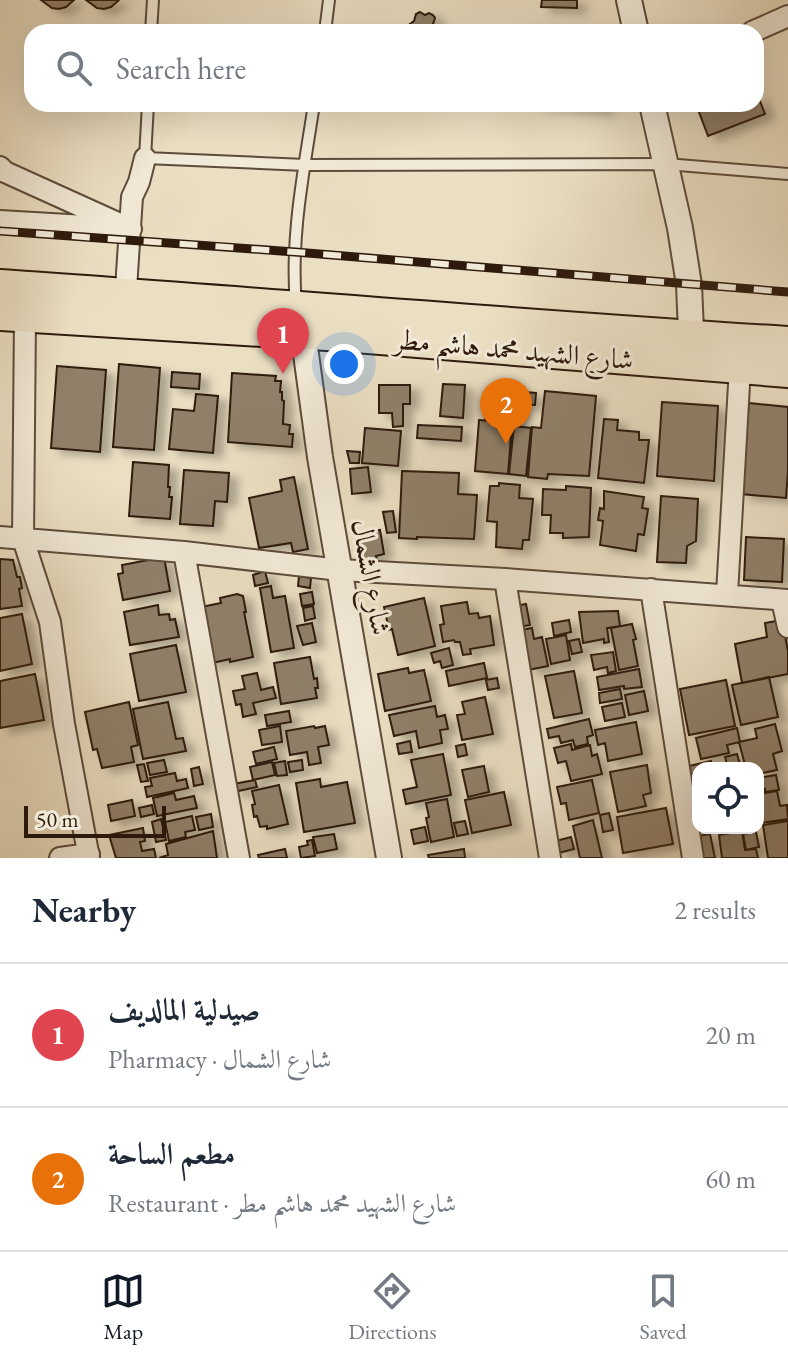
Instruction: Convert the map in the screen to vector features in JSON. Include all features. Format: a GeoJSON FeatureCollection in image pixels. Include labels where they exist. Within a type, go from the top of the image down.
{"type":"FeatureCollection","features":[{"type":"Feature","properties":{"kind":"main road","name":"شارع الشهيد محمد هاشم مطر"},"geometry":{"type":"LineString","coordinates":[[0,286],[125,308],[299,319],[508,324],[691,350],[740,367],[788,371]]}},
{"type":"Feature","properties":{"kind":"main road","name":"شارع الشهيد محمد هاشم مطر"},"geometry":{"type":"LineString","coordinates":[[12,315],[125,308]]}},
{"type":"Feature","properties":{"kind":"main road","name":"شارع الشهيد محمد هاشم مطر"},"geometry":{"type":"LineString","coordinates":[[691,350],[788,343]]}},
{"type":"Feature","properties":{"kind":"street"},"geometry":{"type":"LineString","coordinates":[[629,0],[634,24]]}},
{"type":"Feature","properties":{"kind":"street"},"geometry":{"type":"LineString","coordinates":[[764,27],[788,16]]}},
{"type":"Feature","properties":{"kind":"street"},"geometry":{"type":"LineString","coordinates":[[654,112],[680,228],[689,285],[691,350]]}},
{"type":"Feature","properties":{"kind":"street"},"geometry":{"type":"LineString","coordinates":[[125,308],[132,197],[145,158]]}},
{"type":"Feature","properties":{"kind":"street"},"geometry":{"type":"LineString","coordinates":[[0,167],[131,229]]}},
{"type":"Feature","properties":{"kind":"street"},"geometry":{"type":"LineString","coordinates":[[0,221],[131,229]]}},
{"type":"Feature","properties":{"kind":"street"},"geometry":{"type":"LineString","coordinates":[[12,315],[23,539],[50,622],[64,724],[89,856],[60,858]]}},
{"type":"Feature","properties":{"kind":"street","name":"شارع الشمال"},"geometry":{"type":"LineString","coordinates":[[299,319],[389,858]]}},
{"type":"Feature","properties":{"kind":"street"},"geometry":{"type":"LineString","coordinates":[[727,594],[740,367]]}},
{"type":"Feature","properties":{"kind":"street"},"geometry":{"type":"LineString","coordinates":[[0,537],[184,552],[340,570],[785,600],[788,627]]}},
{"type":"Feature","properties":{"kind":"street"},"geometry":{"type":"LineString","coordinates":[[184,552],[239,858]]}},
{"type":"Feature","properties":{"kind":"street"},"geometry":{"type":"LineString","coordinates":[[505,579],[550,858]]}},
{"type":"Feature","properties":{"kind":"street"},"geometry":{"type":"LineString","coordinates":[[651,589],[693,858]]}},
{"type":"Feature","properties":{"kind":"lane"},"geometry":{"type":"LineString","coordinates":[[152,24],[153,0]]}},
{"type":"Feature","properties":{"kind":"lane"},"geometry":{"type":"LineString","coordinates":[[326,24],[329,0]]}},
{"type":"Feature","properties":{"kind":"lane"},"geometry":{"type":"LineString","coordinates":[[148,112],[145,158],[305,165],[666,164],[788,174]]}},
{"type":"Feature","properties":{"kind":"lane"},"geometry":{"type":"LineString","coordinates":[[299,319],[295,252],[313,112]]}},
{"type":"Feature","properties":{"kind":"building"},"geometry":{"type":"Polygon","coordinates":[[[41,0],[74,0],[59,9],[41,0]]]}},
{"type":"Feature","properties":{"kind":"building"},"geometry":{"type":"Polygon","coordinates":[[[86,0],[119,0],[104,9],[86,0]]]}},
{"type":"Feature","properties":{"kind":"building"},"geometry":{"type":"Polygon","coordinates":[[[542,0],[577,0],[577,8],[541,7],[542,0]]]}},
{"type":"Feature","properties":{"kind":"building"},"geometry":{"type":"Polygon","coordinates":[[[416,14],[433,15],[433,24],[410,24],[416,14]]]}},
{"type":"Feature","properties":{"kind":"building"},"geometry":{"type":"Polygon","coordinates":[[[764,111],[765,114],[708,136],[699,112],[764,111]]]}},
{"type":"Feature","properties":{"kind":"building"},"geometry":{"type":"Polygon","coordinates":[[[119,364],[160,368],[154,450],[113,447],[119,364]]]}},
{"type":"Feature","properties":{"kind":"building"},"geometry":{"type":"Polygon","coordinates":[[[57,366],[106,370],[100,452],[51,448],[57,366]]]}},
{"type":"Feature","properties":{"kind":"building"},"geometry":{"type":"Polygon","coordinates":[[[172,372],[200,374],[199,389],[171,387],[172,372]]]}},
{"type":"Feature","properties":{"kind":"building"},"geometry":{"type":"Polygon","coordinates":[[[232,373],[276,376],[275,381],[281,381],[283,424],[290,425],[292,447],[228,442],[232,373]]]}},
{"type":"Feature","properties":{"kind":"building"},"geometry":{"type":"Polygon","coordinates":[[[443,384],[465,385],[463,418],[440,416],[443,384]]]}},
{"type":"Feature","properties":{"kind":"building"},"geometry":{"type":"Polygon","coordinates":[[[379,385],[410,385],[410,404],[403,404],[403,426],[393,427],[392,413],[379,413],[379,385]]]}},
{"type":"Feature","properties":{"kind":"building"},"geometry":{"type":"Polygon","coordinates":[[[488,388],[514,390],[513,399],[519,399],[517,422],[485,420],[488,388]]]}},
{"type":"Feature","properties":{"kind":"building"},"geometry":{"type":"Polygon","coordinates":[[[545,391],[596,396],[589,476],[548,474],[547,479],[528,477],[532,427],[541,428],[545,391]]]}},
{"type":"Feature","properties":{"kind":"building"},"geometry":{"type":"Polygon","coordinates":[[[524,392],[536,393],[535,405],[523,404],[524,392]]]}},
{"type":"Feature","properties":{"kind":"building"},"geometry":{"type":"Polygon","coordinates":[[[196,394],[218,396],[213,453],[169,449],[173,409],[194,411],[196,394]]]}},
{"type":"Feature","properties":{"kind":"building"},"geometry":{"type":"Polygon","coordinates":[[[662,402],[718,406],[714,481],[657,476],[662,402]]]}},
{"type":"Feature","properties":{"kind":"building"},"geometry":{"type":"Polygon","coordinates":[[[749,403],[788,407],[786,498],[741,494],[749,403]]]}},
{"type":"Feature","properties":{"kind":"building"},"geometry":{"type":"Polygon","coordinates":[[[604,419],[618,420],[617,430],[639,432],[639,440],[649,440],[644,483],[598,478],[604,419]]]}},
{"type":"Feature","properties":{"kind":"building"},"geometry":{"type":"Polygon","coordinates":[[[479,420],[512,423],[508,474],[475,471],[479,420]]]}},
{"type":"Feature","properties":{"kind":"building"},"geometry":{"type":"Polygon","coordinates":[[[418,425],[462,427],[461,441],[417,438],[418,425]]]}},
{"type":"Feature","properties":{"kind":"building"},"geometry":{"type":"Polygon","coordinates":[[[514,426],[531,428],[526,476],[509,474],[514,426]]]}},
{"type":"Feature","properties":{"kind":"building"},"geometry":{"type":"Polygon","coordinates":[[[365,428],[401,431],[398,466],[362,463],[365,428]]]}},
{"type":"Feature","properties":{"kind":"building"},"geometry":{"type":"Polygon","coordinates":[[[347,451],[360,452],[359,463],[350,463],[347,451]]]}},
{"type":"Feature","properties":{"kind":"building"},"geometry":{"type":"Polygon","coordinates":[[[133,462],[169,465],[168,487],[169,497],[172,497],[170,519],[129,516],[133,462]]]}},
{"type":"Feature","properties":{"kind":"building"},"geometry":{"type":"Polygon","coordinates":[[[368,467],[371,492],[352,494],[350,469],[368,467]]]}},
{"type":"Feature","properties":{"kind":"building"},"geometry":{"type":"Polygon","coordinates":[[[184,470],[229,473],[227,502],[215,501],[213,526],[180,524],[184,470]]]}},
{"type":"Feature","properties":{"kind":"building"},"geometry":{"type":"Polygon","coordinates":[[[402,471],[459,473],[458,494],[477,495],[474,539],[399,538],[402,471]]]}},
{"type":"Feature","properties":{"kind":"building"},"geometry":{"type":"Polygon","coordinates":[[[294,477],[308,549],[293,552],[291,543],[259,548],[249,498],[282,491],[280,480],[294,477]]]}},
{"type":"Feature","properties":{"kind":"building"},"geometry":{"type":"Polygon","coordinates":[[[499,483],[520,485],[519,498],[533,499],[529,540],[523,540],[522,549],[496,547],[497,522],[487,521],[490,486],[499,486],[499,483]]]}},
{"type":"Feature","properties":{"kind":"building"},"geometry":{"type":"Polygon","coordinates":[[[566,486],[591,488],[589,537],[563,538],[563,533],[550,533],[551,515],[542,515],[543,489],[566,490],[566,486]]]}},
{"type":"Feature","properties":{"kind":"building"},"geometry":{"type":"Polygon","coordinates":[[[604,491],[644,497],[642,508],[648,509],[644,535],[638,534],[636,551],[600,545],[603,521],[598,520],[600,508],[604,509],[604,491]]]}},
{"type":"Feature","properties":{"kind":"building"},"geometry":{"type":"Polygon","coordinates":[[[661,496],[698,499],[696,541],[687,546],[686,563],[657,562],[661,496]]]}},
{"type":"Feature","properties":{"kind":"building"},"geometry":{"type":"Polygon","coordinates":[[[393,511],[396,532],[387,533],[383,512],[393,511]]]}},
{"type":"Feature","properties":{"kind":"building"},"geometry":{"type":"Polygon","coordinates":[[[380,530],[384,554],[376,556],[377,561],[366,563],[365,558],[362,559],[357,534],[380,530]]]}},
{"type":"Feature","properties":{"kind":"building"},"geometry":{"type":"Polygon","coordinates":[[[746,537],[784,539],[782,582],[744,580],[746,537]]]}},
{"type":"Feature","properties":{"kind":"building"},"geometry":{"type":"Polygon","coordinates":[[[164,557],[170,591],[123,600],[118,574],[123,573],[122,565],[164,557]]]}},
{"type":"Feature","properties":{"kind":"building"},"geometry":{"type":"Polygon","coordinates":[[[0,559],[13,560],[17,577],[20,577],[22,606],[0,609],[0,559]]]}},
{"type":"Feature","properties":{"kind":"building"},"geometry":{"type":"Polygon","coordinates":[[[265,571],[268,583],[255,586],[253,575],[265,571]]]}},
{"type":"Feature","properties":{"kind":"building"},"geometry":{"type":"Polygon","coordinates":[[[299,576],[311,578],[310,588],[298,586],[299,576]]]}},
{"type":"Feature","properties":{"kind":"building"},"geometry":{"type":"Polygon","coordinates":[[[271,586],[273,598],[285,596],[294,648],[271,652],[260,588],[271,586]]]}},
{"type":"Feature","properties":{"kind":"building"},"geometry":{"type":"Polygon","coordinates":[[[312,592],[314,604],[302,606],[300,594],[312,592]]]}},
{"type":"Feature","properties":{"kind":"building"},"geometry":{"type":"Polygon","coordinates":[[[237,594],[243,596],[253,657],[208,664],[196,608],[221,603],[220,598],[237,594]]]}},
{"type":"Feature","properties":{"kind":"building"},"geometry":{"type":"Polygon","coordinates":[[[424,598],[435,646],[398,655],[384,607],[424,598]]]}},
{"type":"Feature","properties":{"kind":"building"},"geometry":{"type":"Polygon","coordinates":[[[467,602],[469,614],[478,613],[479,618],[490,616],[494,645],[470,649],[471,654],[463,655],[460,642],[443,642],[441,606],[467,602]]]}},
{"type":"Feature","properties":{"kind":"building"},"geometry":{"type":"Polygon","coordinates":[[[526,604],[530,625],[519,627],[515,606],[526,604]]]}},
{"type":"Feature","properties":{"kind":"building"},"geometry":{"type":"Polygon","coordinates":[[[158,605],[159,615],[169,614],[170,620],[175,619],[179,637],[130,645],[124,612],[158,605]]]}},
{"type":"Feature","properties":{"kind":"building"},"geometry":{"type":"Polygon","coordinates":[[[313,606],[315,618],[305,621],[303,608],[313,606]]]}},
{"type":"Feature","properties":{"kind":"building"},"geometry":{"type":"Polygon","coordinates":[[[618,611],[620,626],[607,628],[609,642],[604,643],[604,639],[583,643],[579,612],[618,611]]]}},
{"type":"Feature","properties":{"kind":"building"},"geometry":{"type":"Polygon","coordinates":[[[22,614],[32,664],[0,671],[0,618],[22,614]]]}},
{"type":"Feature","properties":{"kind":"building"},"geometry":{"type":"Polygon","coordinates":[[[569,620],[571,632],[554,636],[552,623],[569,620]]]}},
{"type":"Feature","properties":{"kind":"building"},"geometry":{"type":"Polygon","coordinates":[[[782,620],[788,651],[788,674],[742,683],[735,644],[767,637],[765,623],[782,620]]]}},
{"type":"Feature","properties":{"kind":"building"},"geometry":{"type":"Polygon","coordinates":[[[312,623],[316,642],[303,645],[297,626],[312,623]]]}},
{"type":"Feature","properties":{"kind":"building"},"geometry":{"type":"Polygon","coordinates":[[[632,624],[638,666],[619,670],[611,628],[632,624]]]}},
{"type":"Feature","properties":{"kind":"building"},"geometry":{"type":"Polygon","coordinates":[[[532,628],[534,639],[542,637],[548,666],[528,670],[521,630],[532,628]]]}},
{"type":"Feature","properties":{"kind":"building"},"geometry":{"type":"Polygon","coordinates":[[[566,635],[570,660],[551,664],[546,639],[566,635]]]}},
{"type":"Feature","properties":{"kind":"building"},"geometry":{"type":"Polygon","coordinates":[[[579,639],[582,652],[572,654],[569,641],[579,639]]]}},
{"type":"Feature","properties":{"kind":"building"},"geometry":{"type":"Polygon","coordinates":[[[176,645],[186,692],[139,701],[130,654],[176,645]]]}},
{"type":"Feature","properties":{"kind":"building"},"geometry":{"type":"Polygon","coordinates":[[[449,648],[453,665],[442,668],[440,661],[434,663],[431,653],[449,648]]]}},
{"type":"Feature","properties":{"kind":"building"},"geometry":{"type":"Polygon","coordinates":[[[613,652],[616,671],[608,673],[607,667],[594,670],[591,655],[613,652]]]}},
{"type":"Feature","properties":{"kind":"building"},"geometry":{"type":"Polygon","coordinates":[[[310,657],[314,679],[317,678],[317,698],[281,704],[274,663],[310,657]]]}},
{"type":"Feature","properties":{"kind":"building"},"geometry":{"type":"Polygon","coordinates":[[[484,663],[487,678],[449,686],[446,671],[484,663]]]}},
{"type":"Feature","properties":{"kind":"building"},"geometry":{"type":"Polygon","coordinates":[[[408,668],[409,673],[424,670],[431,701],[385,711],[378,674],[408,668]]]}},
{"type":"Feature","properties":{"kind":"building"},"geometry":{"type":"Polygon","coordinates":[[[639,669],[642,687],[599,690],[597,677],[639,669]]]}},
{"type":"Feature","properties":{"kind":"building"},"geometry":{"type":"Polygon","coordinates":[[[574,671],[582,713],[554,718],[545,676],[574,671]]]}},
{"type":"Feature","properties":{"kind":"building"},"geometry":{"type":"Polygon","coordinates":[[[257,673],[261,690],[273,687],[276,698],[253,703],[256,714],[243,717],[241,704],[236,705],[233,691],[245,689],[242,676],[257,673]]]}},
{"type":"Feature","properties":{"kind":"building"},"geometry":{"type":"Polygon","coordinates":[[[35,674],[44,720],[0,728],[0,681],[35,674]]]}},
{"type":"Feature","properties":{"kind":"building"},"geometry":{"type":"Polygon","coordinates":[[[769,677],[778,717],[741,725],[732,685],[769,677]]]}},
{"type":"Feature","properties":{"kind":"building"},"geometry":{"type":"Polygon","coordinates":[[[497,678],[499,688],[488,690],[486,680],[497,678]]]}},
{"type":"Feature","properties":{"kind":"building"},"geometry":{"type":"Polygon","coordinates":[[[726,680],[735,726],[689,735],[680,689],[726,680]]]}},
{"type":"Feature","properties":{"kind":"building"},"geometry":{"type":"Polygon","coordinates":[[[620,689],[622,699],[600,703],[599,693],[620,689]]]}},
{"type":"Feature","properties":{"kind":"building"},"geometry":{"type":"Polygon","coordinates":[[[644,691],[648,711],[629,715],[625,695],[644,691]]]}},
{"type":"Feature","properties":{"kind":"building"},"geometry":{"type":"Polygon","coordinates":[[[485,697],[493,734],[462,740],[457,715],[465,714],[462,702],[485,697]]]}},
{"type":"Feature","properties":{"kind":"building"},"geometry":{"type":"Polygon","coordinates":[[[129,702],[138,745],[131,747],[134,762],[102,768],[97,749],[93,750],[85,712],[129,702]]]}},
{"type":"Feature","properties":{"kind":"building"},"geometry":{"type":"Polygon","coordinates":[[[168,702],[176,739],[183,738],[186,751],[143,759],[133,709],[168,702]]]}},
{"type":"Feature","properties":{"kind":"building"},"geometry":{"type":"Polygon","coordinates":[[[622,703],[625,717],[605,721],[602,707],[622,703]]]}},
{"type":"Feature","properties":{"kind":"building"},"geometry":{"type":"Polygon","coordinates":[[[435,706],[437,717],[445,715],[448,729],[440,730],[442,743],[419,748],[416,731],[394,736],[389,715],[435,706]]]}},
{"type":"Feature","properties":{"kind":"building"},"geometry":{"type":"Polygon","coordinates":[[[289,711],[291,722],[267,726],[265,715],[289,711]]]}},
{"type":"Feature","properties":{"kind":"building"},"geometry":{"type":"Polygon","coordinates":[[[589,719],[593,735],[587,737],[588,744],[575,747],[573,740],[561,743],[559,736],[549,738],[547,729],[589,719]]]}},
{"type":"Feature","properties":{"kind":"building"},"geometry":{"type":"Polygon","coordinates":[[[636,722],[642,754],[608,761],[605,743],[598,745],[595,730],[636,722]]]}},
{"type":"Feature","properties":{"kind":"building"},"geometry":{"type":"Polygon","coordinates":[[[775,724],[782,751],[773,754],[777,770],[764,773],[764,762],[744,762],[739,742],[757,738],[755,729],[775,724]]]}},
{"type":"Feature","properties":{"kind":"building"},"geometry":{"type":"Polygon","coordinates":[[[280,726],[282,742],[262,745],[259,730],[280,726]]]}},
{"type":"Feature","properties":{"kind":"building"},"geometry":{"type":"Polygon","coordinates":[[[325,726],[329,745],[318,747],[321,763],[309,765],[307,752],[290,755],[286,731],[325,726]]]}},
{"type":"Feature","properties":{"kind":"building"},"geometry":{"type":"Polygon","coordinates":[[[737,728],[740,742],[727,745],[729,753],[701,759],[696,738],[737,728]]]}},
{"type":"Feature","properties":{"kind":"building"},"geometry":{"type":"Polygon","coordinates":[[[410,741],[412,752],[399,754],[397,744],[410,741]]]}},
{"type":"Feature","properties":{"kind":"building"},"geometry":{"type":"Polygon","coordinates":[[[465,744],[467,755],[458,757],[456,746],[465,744]]]}},
{"type":"Feature","properties":{"kind":"building"},"geometry":{"type":"Polygon","coordinates":[[[571,744],[572,750],[590,745],[592,756],[597,754],[602,774],[571,781],[566,761],[558,763],[554,748],[571,744]]]}},
{"type":"Feature","properties":{"kind":"building"},"geometry":{"type":"Polygon","coordinates":[[[274,747],[277,759],[256,764],[253,752],[274,747]]]}},
{"type":"Feature","properties":{"kind":"building"},"geometry":{"type":"Polygon","coordinates":[[[443,754],[451,795],[406,804],[403,790],[417,787],[411,760],[443,754]]]}},
{"type":"Feature","properties":{"kind":"building"},"geometry":{"type":"Polygon","coordinates":[[[737,754],[739,762],[726,762],[725,757],[737,754]]]}},
{"type":"Feature","properties":{"kind":"building"},"geometry":{"type":"Polygon","coordinates":[[[164,760],[167,772],[150,775],[147,763],[164,760]]]}},
{"type":"Feature","properties":{"kind":"building"},"geometry":{"type":"Polygon","coordinates":[[[302,760],[303,770],[290,772],[288,762],[302,760]]]}},
{"type":"Feature","properties":{"kind":"building"},"geometry":{"type":"Polygon","coordinates":[[[285,761],[287,775],[277,776],[274,763],[285,761]]]}},
{"type":"Feature","properties":{"kind":"building"},"geometry":{"type":"Polygon","coordinates":[[[272,762],[275,775],[253,780],[250,767],[272,762]]]}},
{"type":"Feature","properties":{"kind":"building"},"geometry":{"type":"Polygon","coordinates":[[[144,764],[148,781],[141,782],[137,765],[144,764]]]}},
{"type":"Feature","properties":{"kind":"building"},"geometry":{"type":"Polygon","coordinates":[[[647,765],[651,793],[643,795],[646,806],[618,812],[610,772],[647,765]]]}},
{"type":"Feature","properties":{"kind":"building"},"geometry":{"type":"Polygon","coordinates":[[[484,766],[489,792],[468,797],[462,770],[484,766]]]}},
{"type":"Feature","properties":{"kind":"building"},"geometry":{"type":"Polygon","coordinates":[[[199,767],[203,784],[194,786],[191,769],[199,767]]]}},
{"type":"Feature","properties":{"kind":"building"},"geometry":{"type":"Polygon","coordinates":[[[175,773],[177,781],[186,779],[188,788],[147,797],[145,787],[152,786],[150,778],[175,773]]]}},
{"type":"Feature","properties":{"kind":"building"},"geometry":{"type":"Polygon","coordinates":[[[776,775],[779,790],[765,792],[764,777],[776,775]]]}},
{"type":"Feature","properties":{"kind":"building"},"geometry":{"type":"Polygon","coordinates":[[[320,779],[321,787],[347,782],[355,823],[304,832],[296,783],[320,779]]]}},
{"type":"Feature","properties":{"kind":"building"},"geometry":{"type":"Polygon","coordinates":[[[255,780],[257,787],[234,792],[233,784],[255,780]]]}},
{"type":"Feature","properties":{"kind":"building"},"geometry":{"type":"Polygon","coordinates":[[[592,780],[599,813],[569,820],[566,803],[561,804],[557,787],[592,780]]]}},
{"type":"Feature","properties":{"kind":"building"},"geometry":{"type":"Polygon","coordinates":[[[279,785],[288,824],[267,829],[267,826],[260,827],[257,816],[254,817],[252,791],[279,785]]]}},
{"type":"Feature","properties":{"kind":"building"},"geometry":{"type":"Polygon","coordinates":[[[777,791],[780,806],[787,805],[788,819],[764,823],[764,793],[777,791]]]}},
{"type":"Feature","properties":{"kind":"building"},"geometry":{"type":"Polygon","coordinates":[[[504,792],[511,825],[472,833],[465,800],[504,792]]]}},
{"type":"Feature","properties":{"kind":"building"},"geometry":{"type":"Polygon","coordinates":[[[174,793],[176,800],[194,796],[197,808],[157,816],[153,798],[174,793]]]}},
{"type":"Feature","properties":{"kind":"building"},"geometry":{"type":"Polygon","coordinates":[[[447,799],[454,837],[431,842],[426,803],[447,799]]]}},
{"type":"Feature","properties":{"kind":"building"},"geometry":{"type":"Polygon","coordinates":[[[132,800],[135,816],[111,821],[108,805],[132,800]]]}},
{"type":"Feature","properties":{"kind":"building"},"geometry":{"type":"Polygon","coordinates":[[[152,805],[154,814],[141,817],[139,808],[152,805]]]}},
{"type":"Feature","properties":{"kind":"building"},"geometry":{"type":"Polygon","coordinates":[[[666,808],[673,844],[623,853],[617,817],[666,808]]]}},
{"type":"Feature","properties":{"kind":"building"},"geometry":{"type":"Polygon","coordinates":[[[609,813],[613,830],[603,832],[600,815],[609,813]]]}},
{"type":"Feature","properties":{"kind":"building"},"geometry":{"type":"Polygon","coordinates":[[[211,814],[213,827],[199,830],[196,817],[211,814]]]}},
{"type":"Feature","properties":{"kind":"building"},"geometry":{"type":"Polygon","coordinates":[[[192,816],[195,830],[185,832],[186,837],[169,841],[165,822],[192,816]]]}},
{"type":"Feature","properties":{"kind":"building"},"geometry":{"type":"Polygon","coordinates":[[[161,819],[166,840],[156,842],[152,822],[161,819]]]}},
{"type":"Feature","properties":{"kind":"building"},"geometry":{"type":"Polygon","coordinates":[[[593,820],[602,858],[580,858],[573,826],[593,820]]]}},
{"type":"Feature","properties":{"kind":"building"},"geometry":{"type":"Polygon","coordinates":[[[465,821],[468,834],[457,836],[454,823],[465,821]]]}},
{"type":"Feature","properties":{"kind":"building"},"geometry":{"type":"Polygon","coordinates":[[[788,821],[788,858],[768,858],[764,825],[788,821]]]}},
{"type":"Feature","properties":{"kind":"building"},"geometry":{"type":"Polygon","coordinates":[[[425,827],[428,841],[414,844],[411,830],[425,827]]]}},
{"type":"Feature","properties":{"kind":"building"},"geometry":{"type":"Polygon","coordinates":[[[143,828],[145,841],[140,842],[142,851],[154,849],[156,858],[116,858],[109,835],[143,828]]]}},
{"type":"Feature","properties":{"kind":"building"},"geometry":{"type":"Polygon","coordinates":[[[213,831],[217,858],[159,858],[168,855],[166,844],[213,831]]]}},
{"type":"Feature","properties":{"kind":"building"},"geometry":{"type":"Polygon","coordinates":[[[334,834],[337,849],[317,853],[313,837],[334,834]]]}},
{"type":"Feature","properties":{"kind":"building"},"geometry":{"type":"Polygon","coordinates":[[[710,834],[715,858],[703,858],[698,836],[710,834]]]}},
{"type":"Feature","properties":{"kind":"building"},"geometry":{"type":"Polygon","coordinates":[[[742,834],[745,850],[756,849],[758,858],[722,858],[719,835],[742,834]]]}},
{"type":"Feature","properties":{"kind":"building"},"geometry":{"type":"Polygon","coordinates":[[[743,834],[756,834],[759,847],[746,850],[743,834]]]}},
{"type":"Feature","properties":{"kind":"building"},"geometry":{"type":"Polygon","coordinates":[[[571,837],[574,849],[559,853],[556,841],[571,837]]]}},
{"type":"Feature","properties":{"kind":"building"},"geometry":{"type":"Polygon","coordinates":[[[312,840],[315,856],[301,858],[299,847],[308,845],[307,841],[312,840]]]}},
{"type":"Feature","properties":{"kind":"building"},"geometry":{"type":"Polygon","coordinates":[[[285,849],[287,858],[259,858],[258,855],[285,849]]]}},
{"type":"Feature","properties":{"kind":"building"},"geometry":{"type":"Polygon","coordinates":[[[464,849],[465,858],[429,858],[428,855],[464,849]]]}},
{"type":"Feature","properties":{"kind":"railway"},"geometry":{"type":"LineString","coordinates":[[0,231],[788,292]]}},
{"type":"Feature","properties":{"kind":"place","name":"صيدلية المالديف"},"geometry":{"type":"Point","coordinates":[283,374]}},
{"type":"Feature","properties":{"kind":"place","name":"مطعم الساحة"},"geometry":{"type":"Point","coordinates":[506,444]}}]}
